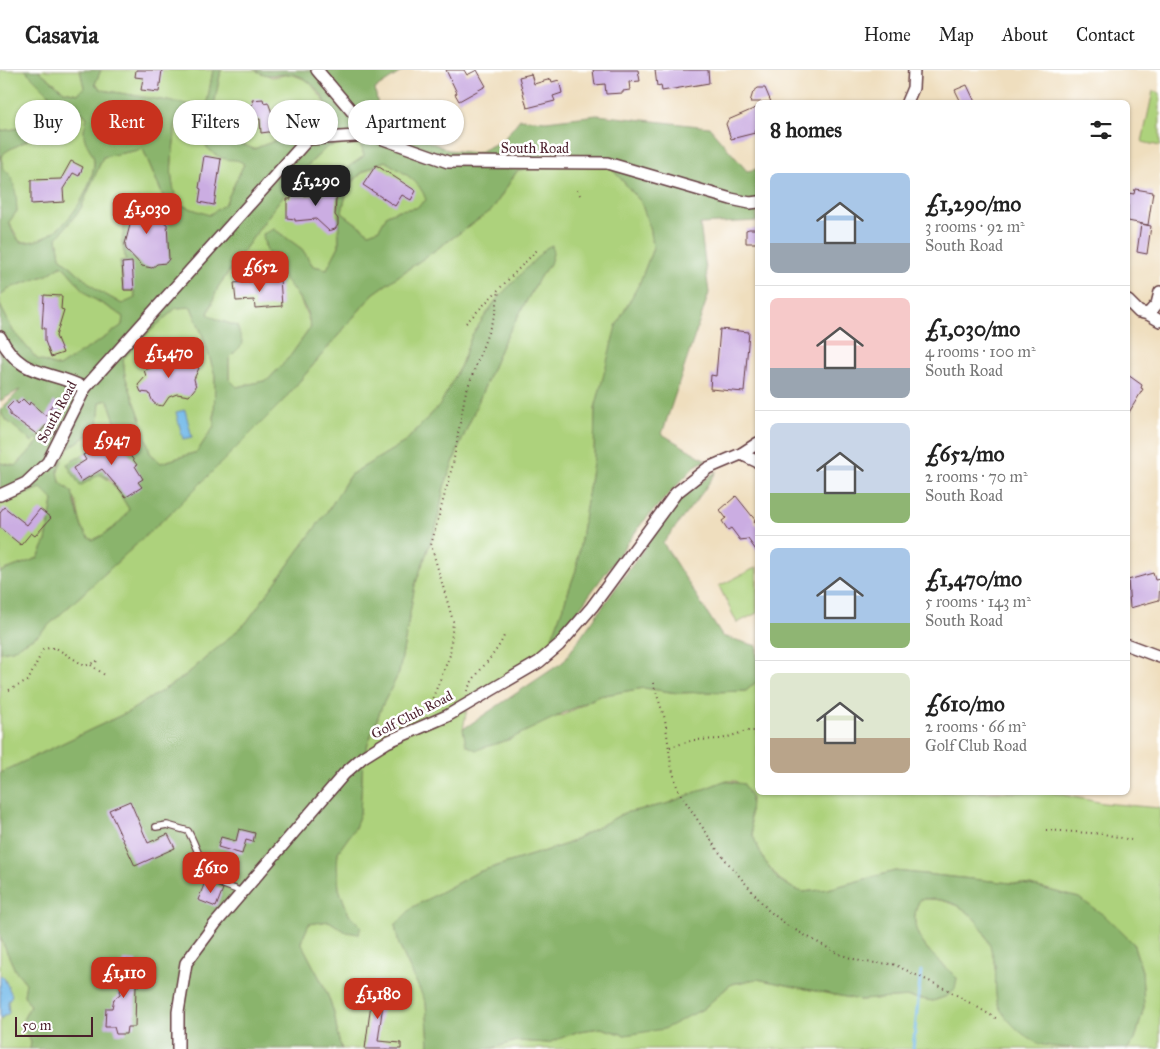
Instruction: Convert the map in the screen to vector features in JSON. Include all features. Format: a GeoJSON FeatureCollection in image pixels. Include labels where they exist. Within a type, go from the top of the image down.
{"type":"FeatureCollection","features":[{"type":"Feature","properties":{"kind":"street"},"geometry":{"type":"LineString","coordinates":[[316,70],[348,107]]}},
{"type":"Feature","properties":{"kind":"street"},"geometry":{"type":"LineString","coordinates":[[908,100],[914,70]]}},
{"type":"Feature","properties":{"kind":"street"},"geometry":{"type":"LineString","coordinates":[[911,91],[917,100]]}},
{"type":"Feature","properties":{"kind":"street","name":"South Road"},"geometry":{"type":"LineString","coordinates":[[0,495],[26,483],[48,462],[85,388],[308,139],[348,136]]}},
{"type":"Feature","properties":{"kind":"street","name":"South Road"},"geometry":{"type":"LineString","coordinates":[[400,145],[448,162],[607,163],[730,199],[755,202]]}},
{"type":"Feature","properties":{"kind":"street"},"geometry":{"type":"LineString","coordinates":[[1148,314],[1157,304],[1160,292]]}},
{"type":"Feature","properties":{"kind":"street"},"geometry":{"type":"LineString","coordinates":[[1130,303],[1138,312],[1148,314],[1160,321]]}},
{"type":"Feature","properties":{"kind":"street"},"geometry":{"type":"LineString","coordinates":[[0,337],[10,354],[24,367],[85,388]]}},
{"type":"Feature","properties":{"kind":"street","name":"Golf Club Road"},"geometry":{"type":"LineString","coordinates":[[178,1049],[178,1012],[186,963],[205,937],[344,774],[356,763],[387,742],[458,710],[539,662],[559,645],[592,607],[676,493],[708,468],[742,454],[755,445]]}},
{"type":"Feature","properties":{"kind":"street"},"geometry":{"type":"LineString","coordinates":[[742,454],[755,460]]}},
{"type":"Feature","properties":{"kind":"street"},"geometry":{"type":"LineString","coordinates":[[1130,646],[1160,657]]}},
{"type":"Feature","properties":{"kind":"lane"},"geometry":{"type":"LineString","coordinates":[[156,827],[167,825],[188,831],[195,844],[200,861],[212,876],[224,885],[235,888],[242,893]]}},
{"type":"Feature","properties":{"kind":"path"},"geometry":{"type":"LineString","coordinates":[[577,190],[580,195]]}},
{"type":"Feature","properties":{"kind":"path"},"geometry":{"type":"LineString","coordinates":[[466,322],[539,248]]}},
{"type":"Feature","properties":{"kind":"path"},"geometry":{"type":"LineString","coordinates":[[426,715],[450,655],[453,630],[453,621],[431,545],[453,464],[465,395],[496,311],[499,290]]}},
{"type":"Feature","properties":{"kind":"path"},"geometry":{"type":"LineString","coordinates":[[458,710],[472,681],[484,669],[504,636]]}},
{"type":"Feature","properties":{"kind":"path"},"geometry":{"type":"LineString","coordinates":[[9,690],[28,681],[43,650],[49,648],[56,648],[85,666],[100,660]]}},
{"type":"Feature","properties":{"kind":"path"},"geometry":{"type":"LineString","coordinates":[[91,665],[106,676]]}},
{"type":"Feature","properties":{"kind":"path"},"geometry":{"type":"LineString","coordinates":[[653,683],[665,719],[674,782],[698,823],[718,851],[768,910],[782,922],[807,938],[852,959],[893,964],[910,971],[948,990],[999,1020]]}},
{"type":"Feature","properties":{"kind":"path"},"geometry":{"type":"LineString","coordinates":[[669,748],[694,740],[722,739],[740,732],[755,731]]}},
{"type":"Feature","properties":{"kind":"path"},"geometry":{"type":"LineString","coordinates":[[1046,830],[1104,834],[1131,840]]}},
{"type":"Feature","properties":{"kind":"green space"},"geometry":{"type":"Polygon","coordinates":[[[0,70],[25,70],[53,100],[15,100],[15,128],[0,131],[0,70]]]}},
{"type":"Feature","properties":{"kind":"green space"},"geometry":{"type":"Polygon","coordinates":[[[25,70],[38,70],[64,91],[78,94],[84,87],[80,70],[101,70],[95,84],[102,90],[161,100],[91,100],[91,145],[163,145],[163,100],[173,102],[172,180],[175,195],[178,204],[209,215],[225,204],[244,164],[237,160],[218,156],[206,145],[244,145],[254,149],[268,144],[335,145],[327,147],[307,166],[276,205],[218,287],[208,314],[218,320],[237,326],[243,344],[229,358],[229,379],[237,387],[268,380],[291,355],[311,327],[308,315],[300,299],[269,254],[263,234],[274,229],[302,249],[313,266],[327,269],[339,246],[338,198],[346,186],[348,167],[364,156],[361,145],[437,145],[448,150],[477,153],[503,140],[520,119],[546,121],[597,115],[709,127],[747,171],[755,169],[755,221],[700,224],[709,293],[662,434],[706,460],[695,466],[642,523],[566,627],[551,641],[576,570],[594,457],[595,409],[616,326],[640,282],[653,248],[651,231],[641,202],[607,163],[547,164],[517,171],[492,210],[373,294],[282,402],[177,507],[38,635],[12,650],[0,652],[0,572],[38,558],[46,541],[53,500],[41,488],[0,504],[0,463],[16,466],[39,441],[37,438],[32,442],[4,418],[0,410],[21,389],[0,401],[0,305],[13,331],[37,359],[59,367],[122,325],[123,316],[89,296],[62,265],[47,275],[7,289],[0,297],[0,131],[15,129],[15,145],[18,145],[8,150],[1,157],[4,169],[12,177],[16,195],[17,211],[9,222],[20,242],[34,241],[47,236],[59,228],[79,205],[86,192],[94,165],[92,153],[85,140],[84,129],[87,117],[81,112],[81,100],[52,100],[50,95],[25,70]],[[143,149],[103,157],[81,208],[57,238],[60,257],[97,290],[122,304],[135,298],[134,290],[124,290],[120,261],[126,260],[122,242],[128,200],[141,199],[142,203],[156,200],[160,216],[173,219],[143,149]],[[385,161],[360,174],[350,186],[342,213],[369,233],[379,229],[387,215],[399,210],[416,208],[426,200],[415,182],[385,161]],[[191,307],[176,308],[123,359],[125,376],[142,422],[150,453],[161,463],[197,452],[214,426],[215,375],[203,336],[191,307]],[[108,400],[100,402],[98,428],[66,450],[58,471],[60,482],[72,492],[82,528],[88,537],[93,540],[114,528],[129,509],[111,480],[100,474],[80,486],[67,464],[119,433],[108,400]]]}},
{"type":"Feature","properties":{"kind":"green space"},"geometry":{"type":"Polygon","coordinates":[[[38,70],[80,70],[84,87],[78,94],[64,91],[38,70]]]}},
{"type":"Feature","properties":{"kind":"green space"},"geometry":{"type":"Polygon","coordinates":[[[101,70],[213,70],[208,100],[173,100],[173,102],[102,90],[95,84],[101,70]]]}},
{"type":"Feature","properties":{"kind":"green space"},"geometry":{"type":"Polygon","coordinates":[[[213,70],[221,70],[215,100],[208,100],[213,70]]]}},
{"type":"Feature","properties":{"kind":"green space"},"geometry":{"type":"Polygon","coordinates":[[[221,70],[255,70],[272,77],[291,74],[309,81],[323,100],[268,100],[268,144],[254,149],[244,145],[258,145],[258,100],[215,100],[221,70]]]}},
{"type":"Feature","properties":{"kind":"green space"},"geometry":{"type":"Polygon","coordinates":[[[255,70],[404,70],[375,89],[377,100],[348,100],[348,142],[338,144],[338,100],[325,100],[312,85],[298,76],[290,74],[268,75],[255,70]]]}},
{"type":"Feature","properties":{"kind":"green space"},"geometry":{"type":"Polygon","coordinates":[[[1153,91],[1160,93],[1160,146],[1142,142],[1153,91]]]}},
{"type":"Feature","properties":{"kind":"green space"},"geometry":{"type":"Polygon","coordinates":[[[81,112],[87,117],[88,144],[94,165],[86,192],[69,218],[59,228],[47,236],[34,241],[20,242],[9,222],[17,211],[12,177],[4,169],[0,157],[18,145],[81,145],[81,112]]]}},
{"type":"Feature","properties":{"kind":"green space"},"geometry":{"type":"Polygon","coordinates":[[[348,142],[348,145],[361,145],[364,156],[348,168],[346,186],[338,198],[339,246],[327,269],[313,266],[302,249],[274,229],[264,244],[297,294],[311,327],[291,355],[268,380],[237,387],[229,379],[229,358],[237,326],[218,320],[208,314],[218,287],[276,205],[307,166],[327,147],[348,142]]]}},
{"type":"Feature","properties":{"kind":"green space"},"geometry":{"type":"Polygon","coordinates":[[[174,145],[212,145],[225,158],[239,160],[244,164],[225,204],[209,215],[178,204],[172,180],[174,145]]]}},
{"type":"Feature","properties":{"kind":"green space"},"geometry":{"type":"Polygon","coordinates":[[[143,149],[173,220],[160,216],[125,226],[122,242],[126,260],[120,261],[124,290],[134,290],[135,299],[122,304],[97,290],[60,257],[57,238],[81,208],[103,157],[143,149]]]}},
{"type":"Feature","properties":{"kind":"green space"},"geometry":{"type":"Polygon","coordinates":[[[385,161],[415,182],[427,200],[416,208],[399,210],[387,215],[379,229],[369,233],[342,213],[344,202],[350,186],[360,175],[385,161]]]}},
{"type":"Feature","properties":{"kind":"green space"},"geometry":{"type":"Polygon","coordinates":[[[607,163],[641,202],[651,231],[653,248],[604,377],[595,408],[594,457],[576,570],[551,641],[539,662],[467,709],[463,729],[562,716],[599,696],[644,688],[677,693],[746,691],[755,683],[755,795],[1064,795],[1103,803],[1160,808],[1160,1049],[1127,1049],[1135,1040],[1144,1007],[1142,971],[1133,943],[1079,898],[1030,885],[895,871],[828,889],[803,892],[794,889],[779,879],[764,860],[753,836],[750,816],[751,797],[736,781],[724,781],[666,804],[624,813],[567,844],[478,872],[413,907],[395,925],[399,945],[426,1003],[429,1044],[425,1049],[342,1049],[330,1001],[301,942],[309,924],[329,921],[346,932],[361,926],[349,915],[339,889],[337,865],[338,852],[355,828],[360,813],[363,757],[382,706],[399,673],[415,585],[437,524],[444,487],[457,452],[503,343],[541,275],[550,264],[518,279],[496,300],[472,335],[461,365],[440,405],[405,442],[350,475],[331,506],[246,623],[185,676],[130,711],[0,773],[0,652],[12,650],[38,635],[177,507],[282,402],[373,294],[492,210],[517,171],[547,164],[607,163]]]}},
{"type":"Feature","properties":{"kind":"green space"},"geometry":{"type":"Polygon","coordinates":[[[552,245],[553,254],[550,264],[541,275],[503,343],[444,487],[437,524],[415,585],[399,673],[382,706],[363,757],[360,813],[355,828],[338,852],[337,865],[339,889],[349,915],[361,926],[359,934],[346,932],[329,921],[309,924],[301,942],[330,1001],[342,1049],[30,1049],[31,1042],[21,1024],[30,1006],[24,995],[26,983],[15,970],[0,937],[0,773],[130,711],[185,676],[246,623],[331,506],[350,475],[405,442],[440,405],[461,365],[472,335],[496,300],[546,248],[552,245]]]}},
{"type":"Feature","properties":{"kind":"green space"},"geometry":{"type":"Polygon","coordinates":[[[62,265],[89,296],[123,316],[122,325],[59,367],[37,359],[13,331],[0,305],[0,297],[7,289],[47,275],[62,265]]]}},
{"type":"Feature","properties":{"kind":"green space"},"geometry":{"type":"Polygon","coordinates":[[[191,307],[203,336],[215,375],[214,426],[197,452],[161,463],[150,453],[142,422],[125,376],[123,359],[176,308],[191,307]]]}},
{"type":"Feature","properties":{"kind":"green space"},"geometry":{"type":"Polygon","coordinates":[[[108,400],[119,433],[67,465],[99,474],[111,482],[129,509],[114,528],[93,540],[85,533],[74,497],[60,481],[58,467],[70,448],[88,436],[100,402],[108,400]]]}},
{"type":"Feature","properties":{"kind":"green space"},"geometry":{"type":"Polygon","coordinates":[[[0,410],[4,418],[33,442],[37,438],[39,441],[16,466],[0,463],[0,410]]]}},
{"type":"Feature","properties":{"kind":"green space"},"geometry":{"type":"Polygon","coordinates":[[[717,471],[663,543],[722,636],[755,645],[755,683],[746,691],[677,693],[644,688],[599,696],[508,740],[476,750],[466,745],[463,729],[563,662],[681,497],[717,471]]]}},
{"type":"Feature","properties":{"kind":"green space"},"geometry":{"type":"Polygon","coordinates":[[[41,488],[53,500],[46,541],[38,558],[0,572],[0,504],[41,488]]]}},
{"type":"Feature","properties":{"kind":"green space"},"geometry":{"type":"Polygon","coordinates":[[[755,568],[755,614],[737,623],[719,586],[755,568]]]}},
{"type":"Feature","properties":{"kind":"green space"},"geometry":{"type":"Polygon","coordinates":[[[724,781],[744,784],[751,797],[750,816],[753,836],[764,860],[778,879],[803,892],[828,889],[895,871],[1030,885],[1079,898],[1105,916],[1133,943],[1142,971],[1144,1007],[1135,1040],[1127,1049],[1094,1049],[1047,1046],[1028,1038],[1012,1024],[1000,1009],[996,998],[994,960],[985,934],[978,923],[959,907],[948,902],[935,899],[920,899],[915,912],[918,934],[930,952],[957,978],[955,989],[947,996],[933,1001],[910,997],[860,1000],[757,979],[731,984],[703,1009],[664,1029],[625,1035],[601,1028],[579,1031],[548,1043],[517,1041],[489,1049],[425,1049],[429,1044],[426,1003],[399,945],[395,925],[413,907],[478,872],[567,844],[624,813],[666,804],[724,781]]]}},
{"type":"Feature","properties":{"kind":"green space"},"geometry":{"type":"Polygon","coordinates":[[[920,899],[935,899],[948,902],[960,907],[979,923],[991,946],[999,1007],[1070,1049],[489,1049],[517,1041],[548,1043],[579,1031],[601,1028],[625,1035],[703,1009],[731,984],[757,979],[860,1000],[910,997],[933,1001],[947,996],[955,989],[957,978],[930,952],[918,934],[915,912],[920,899]]]}},
{"type":"Feature","properties":{"kind":"green space"},"geometry":{"type":"Polygon","coordinates":[[[0,937],[15,970],[26,983],[24,995],[30,1006],[21,1024],[31,1042],[30,1049],[0,1049],[0,937]]]}},
{"type":"Feature","properties":{"kind":"water"},"geometry":{"type":"Polygon","coordinates":[[[185,410],[192,437],[183,439],[176,412],[185,410]]]}},
{"type":"Feature","properties":{"kind":"water"},"geometry":{"type":"Polygon","coordinates":[[[0,975],[4,978],[12,995],[8,1002],[9,1013],[0,1019],[0,975]]]}},
{"type":"Feature","properties":{"kind":"building"},"geometry":{"type":"Polygon","coordinates":[[[136,70],[162,70],[159,92],[141,90],[143,78],[135,77],[136,70]]]}},
{"type":"Feature","properties":{"kind":"building"},"geometry":{"type":"Polygon","coordinates":[[[446,70],[464,70],[467,75],[477,70],[486,86],[461,100],[458,100],[455,94],[457,93],[446,70]]]}},
{"type":"Feature","properties":{"kind":"building"},"geometry":{"type":"Polygon","coordinates":[[[593,70],[638,70],[640,81],[629,82],[630,90],[623,91],[623,93],[606,94],[605,84],[595,85],[593,70]]]}},
{"type":"Feature","properties":{"kind":"building"},"geometry":{"type":"Polygon","coordinates":[[[655,70],[708,70],[709,83],[662,91],[661,85],[657,86],[655,70]]]}},
{"type":"Feature","properties":{"kind":"building"},"geometry":{"type":"Polygon","coordinates":[[[531,74],[534,84],[551,79],[552,82],[559,80],[562,93],[553,96],[555,101],[527,108],[519,77],[531,74]]]}},
{"type":"Feature","properties":{"kind":"building"},"geometry":{"type":"Polygon","coordinates":[[[967,85],[974,100],[960,100],[955,90],[967,85]]]}},
{"type":"Feature","properties":{"kind":"building"},"geometry":{"type":"Polygon","coordinates":[[[758,88],[765,88],[770,100],[750,102],[753,92],[758,88]]]}},
{"type":"Feature","properties":{"kind":"building"},"geometry":{"type":"Polygon","coordinates":[[[263,99],[264,103],[268,102],[268,132],[261,133],[260,119],[258,119],[258,100],[252,100],[263,99]]]}},
{"type":"Feature","properties":{"kind":"building"},"geometry":{"type":"Polygon","coordinates":[[[755,108],[755,133],[731,139],[726,124],[728,120],[755,108]]]}},
{"type":"Feature","properties":{"kind":"building"},"geometry":{"type":"Polygon","coordinates":[[[204,156],[221,159],[214,205],[199,202],[201,189],[199,188],[204,156]]]}},
{"type":"Feature","properties":{"kind":"building"},"geometry":{"type":"Polygon","coordinates":[[[71,161],[83,167],[79,176],[73,173],[63,189],[64,202],[31,204],[31,180],[61,179],[71,161]]]}},
{"type":"Feature","properties":{"kind":"building"},"geometry":{"type":"Polygon","coordinates":[[[376,165],[416,191],[411,200],[402,195],[395,206],[363,185],[376,165]]]}},
{"type":"Feature","properties":{"kind":"building"},"geometry":{"type":"Polygon","coordinates":[[[334,181],[343,187],[336,199],[335,215],[338,219],[338,225],[335,229],[329,231],[316,219],[295,221],[295,219],[287,218],[287,199],[291,199],[291,196],[323,195],[334,181]]]}},
{"type":"Feature","properties":{"kind":"building"},"geometry":{"type":"Polygon","coordinates":[[[1135,189],[1153,192],[1148,225],[1130,221],[1130,193],[1134,194],[1135,189]]]}},
{"type":"Feature","properties":{"kind":"building"},"geometry":{"type":"Polygon","coordinates":[[[141,199],[141,203],[153,202],[156,218],[167,224],[169,259],[166,263],[157,264],[152,268],[142,266],[126,249],[125,244],[130,225],[128,200],[141,199]]]}},
{"type":"Feature","properties":{"kind":"building"},"geometry":{"type":"Polygon","coordinates":[[[1141,224],[1151,226],[1147,254],[1137,252],[1141,224]]]}},
{"type":"Feature","properties":{"kind":"building"},"geometry":{"type":"Polygon","coordinates":[[[755,229],[755,243],[746,243],[746,230],[755,229]]]}},
{"type":"Feature","properties":{"kind":"building"},"geometry":{"type":"Polygon","coordinates":[[[132,262],[134,290],[124,290],[122,263],[132,262]]]}},
{"type":"Feature","properties":{"kind":"building"},"geometry":{"type":"Polygon","coordinates":[[[280,279],[282,306],[255,308],[254,300],[236,301],[234,283],[280,279]]]}},
{"type":"Feature","properties":{"kind":"building"},"geometry":{"type":"Polygon","coordinates":[[[44,295],[62,296],[61,309],[64,310],[56,336],[63,353],[51,357],[45,341],[45,328],[42,328],[44,295]]]}},
{"type":"Feature","properties":{"kind":"building"},"geometry":{"type":"Polygon","coordinates":[[[720,329],[749,332],[744,392],[710,389],[711,375],[716,376],[720,329]]]}},
{"type":"Feature","properties":{"kind":"building"},"geometry":{"type":"Polygon","coordinates":[[[180,353],[184,365],[191,363],[199,368],[194,379],[196,387],[189,396],[177,394],[169,397],[163,406],[157,405],[153,402],[149,393],[141,392],[138,385],[146,376],[144,370],[154,367],[158,359],[180,353]]]}},
{"type":"Feature","properties":{"kind":"building"},"geometry":{"type":"Polygon","coordinates":[[[1130,376],[1142,385],[1141,388],[1143,389],[1130,411],[1130,376]]]}},
{"type":"Feature","properties":{"kind":"building"},"geometry":{"type":"Polygon","coordinates":[[[23,399],[29,405],[30,402],[46,416],[54,401],[62,406],[50,428],[46,425],[38,435],[10,415],[10,411],[7,408],[15,400],[18,404],[23,399]]]}},
{"type":"Feature","properties":{"kind":"building"},"geometry":{"type":"Polygon","coordinates":[[[116,436],[137,465],[135,466],[143,479],[138,482],[142,487],[126,497],[102,469],[81,482],[73,468],[86,460],[83,455],[116,436]]]}},
{"type":"Feature","properties":{"kind":"building"},"geometry":{"type":"Polygon","coordinates":[[[736,496],[755,520],[755,549],[748,539],[740,540],[731,528],[728,530],[722,521],[726,518],[720,510],[736,496]]]}},
{"type":"Feature","properties":{"kind":"building"},"geometry":{"type":"Polygon","coordinates":[[[4,507],[27,525],[40,509],[51,518],[35,536],[31,533],[21,545],[0,528],[0,512],[4,507]]]}},
{"type":"Feature","properties":{"kind":"building"},"geometry":{"type":"Polygon","coordinates":[[[1153,573],[1155,580],[1160,579],[1159,600],[1130,608],[1130,579],[1153,573]]]}},
{"type":"Feature","properties":{"kind":"building"},"geometry":{"type":"Polygon","coordinates":[[[130,801],[148,843],[168,834],[175,848],[135,866],[109,810],[130,801]]]}},
{"type":"Feature","properties":{"kind":"building"},"geometry":{"type":"Polygon","coordinates":[[[239,829],[255,833],[253,842],[246,840],[242,854],[218,847],[221,837],[236,841],[239,829]]]}},
{"type":"Feature","properties":{"kind":"building"},"geometry":{"type":"Polygon","coordinates":[[[205,882],[223,889],[216,907],[198,900],[205,882]]]}},
{"type":"Feature","properties":{"kind":"building"},"geometry":{"type":"Polygon","coordinates":[[[123,960],[137,961],[136,977],[140,977],[139,986],[136,985],[135,1027],[127,1027],[126,1034],[116,1034],[114,1027],[105,1027],[106,1008],[112,1008],[114,999],[120,994],[121,984],[113,984],[113,978],[121,978],[116,968],[120,963],[123,963],[123,960]]]}},
{"type":"Feature","properties":{"kind":"building"},"geometry":{"type":"Polygon","coordinates":[[[374,981],[386,982],[378,1041],[401,1043],[401,1049],[365,1049],[374,981]]]}},
{"type":"Feature","properties":{"kind":"waterway"},"geometry":{"type":"LineString","coordinates":[[913,1049],[921,971]]}}]}
